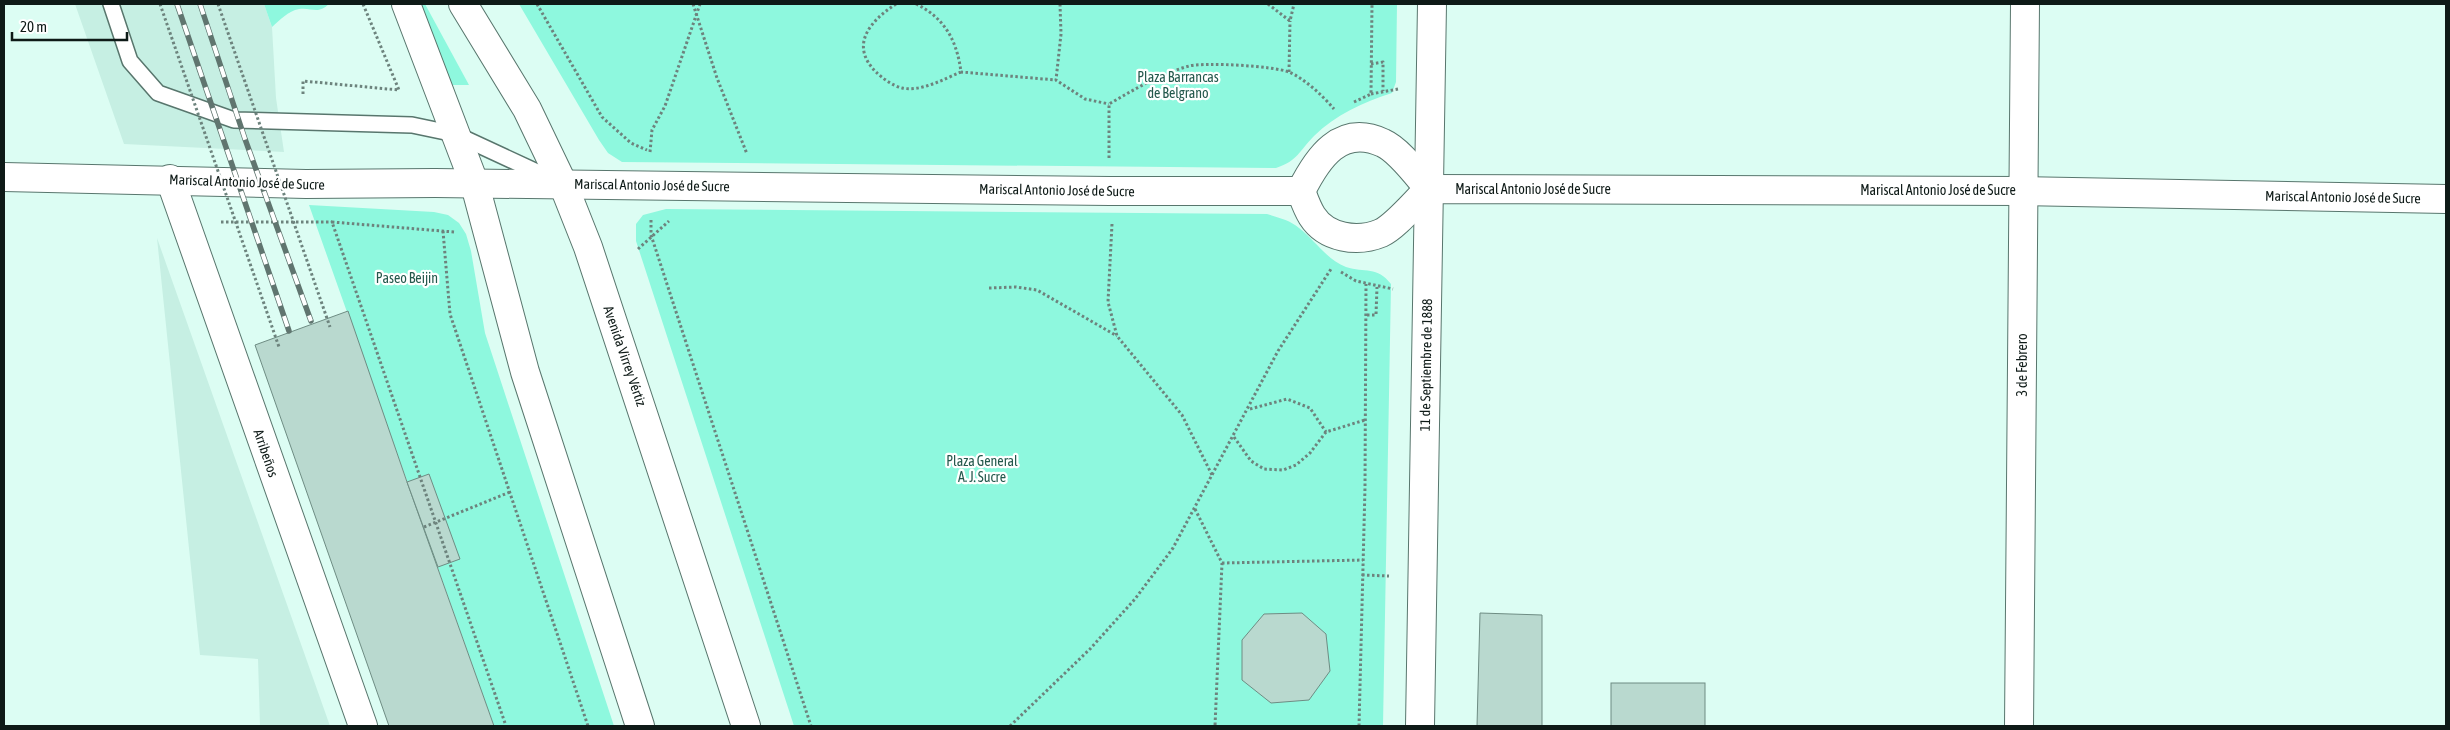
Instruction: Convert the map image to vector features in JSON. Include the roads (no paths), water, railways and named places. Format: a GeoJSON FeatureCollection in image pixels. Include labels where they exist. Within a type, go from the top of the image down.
{"type":"FeatureCollection","features":[{"type":"Feature","properties":{"kind":"street"},"geometry":{"type":"LineString","coordinates":[[406,4],[475,185],[525,372],[640,726]]}},
{"type":"Feature","properties":{"kind":"street","name":"Avenida Virrey Vértiz"},"geometry":{"type":"LineString","coordinates":[[463,4],[527,109],[563,184],[588,247],[746,726]]}},
{"type":"Feature","properties":{"kind":"street","name":"11 de Septiembre de 1888"},"geometry":{"type":"LineString","coordinates":[[1420,726],[1432,4]]}},
{"type":"Feature","properties":{"kind":"street","name":"3 de Febrero"},"geometry":{"type":"LineString","coordinates":[[2019,726],[2025,4]]}},
{"type":"Feature","properties":{"kind":"street"},"geometry":{"type":"LineString","coordinates":[[1361,138],[1383,143],[1403,160],[1429,189],[1382,233],[1362,239],[1342,237],[1326,231],[1312,216],[1301,191],[1313,165],[1328,149],[1343,140],[1361,138]]}},
{"type":"Feature","properties":{"kind":"street","name":"Mariscal Antonio José de Sucre"},"geometry":{"type":"LineString","coordinates":[[4,177],[170,179],[306,184],[563,184],[1110,192],[1301,191]]}},
{"type":"Feature","properties":{"kind":"street","name":"Arribeños"},"geometry":{"type":"LineString","coordinates":[[170,179],[363,726]]}},
{"type":"Feature","properties":{"kind":"street","name":"Mariscal Antonio José de Sucre"},"geometry":{"type":"LineString","coordinates":[[1429,189],[2023,191],[2446,198]]}},
{"type":"Feature","properties":{"kind":"lane"},"geometry":{"type":"LineString","coordinates":[[110,4],[130,61],[158,92],[234,120],[412,125],[455,134],[563,184]]}},
{"type":"Feature","properties":{"kind":"railway"},"geometry":{"type":"LineString","coordinates":[[177,4],[289,331]]}},
{"type":"Feature","properties":{"kind":"railway"},"geometry":{"type":"LineString","coordinates":[[200,4],[245,139],[311,321]]}},
{"type":"Feature","properties":{"kind":"park label","name":"Plaza Barrancas de Belgrano"},"geometry":{"type":"Point","coordinates":[1178,86]}},
{"type":"Feature","properties":{"kind":"park label","name":"Paseo Beijin"},"geometry":{"type":"Point","coordinates":[407,278]}},
{"type":"Feature","properties":{"kind":"park label","name":"Plaza General A. J. Sucre"},"geometry":{"type":"Point","coordinates":[982,470]}}]}
